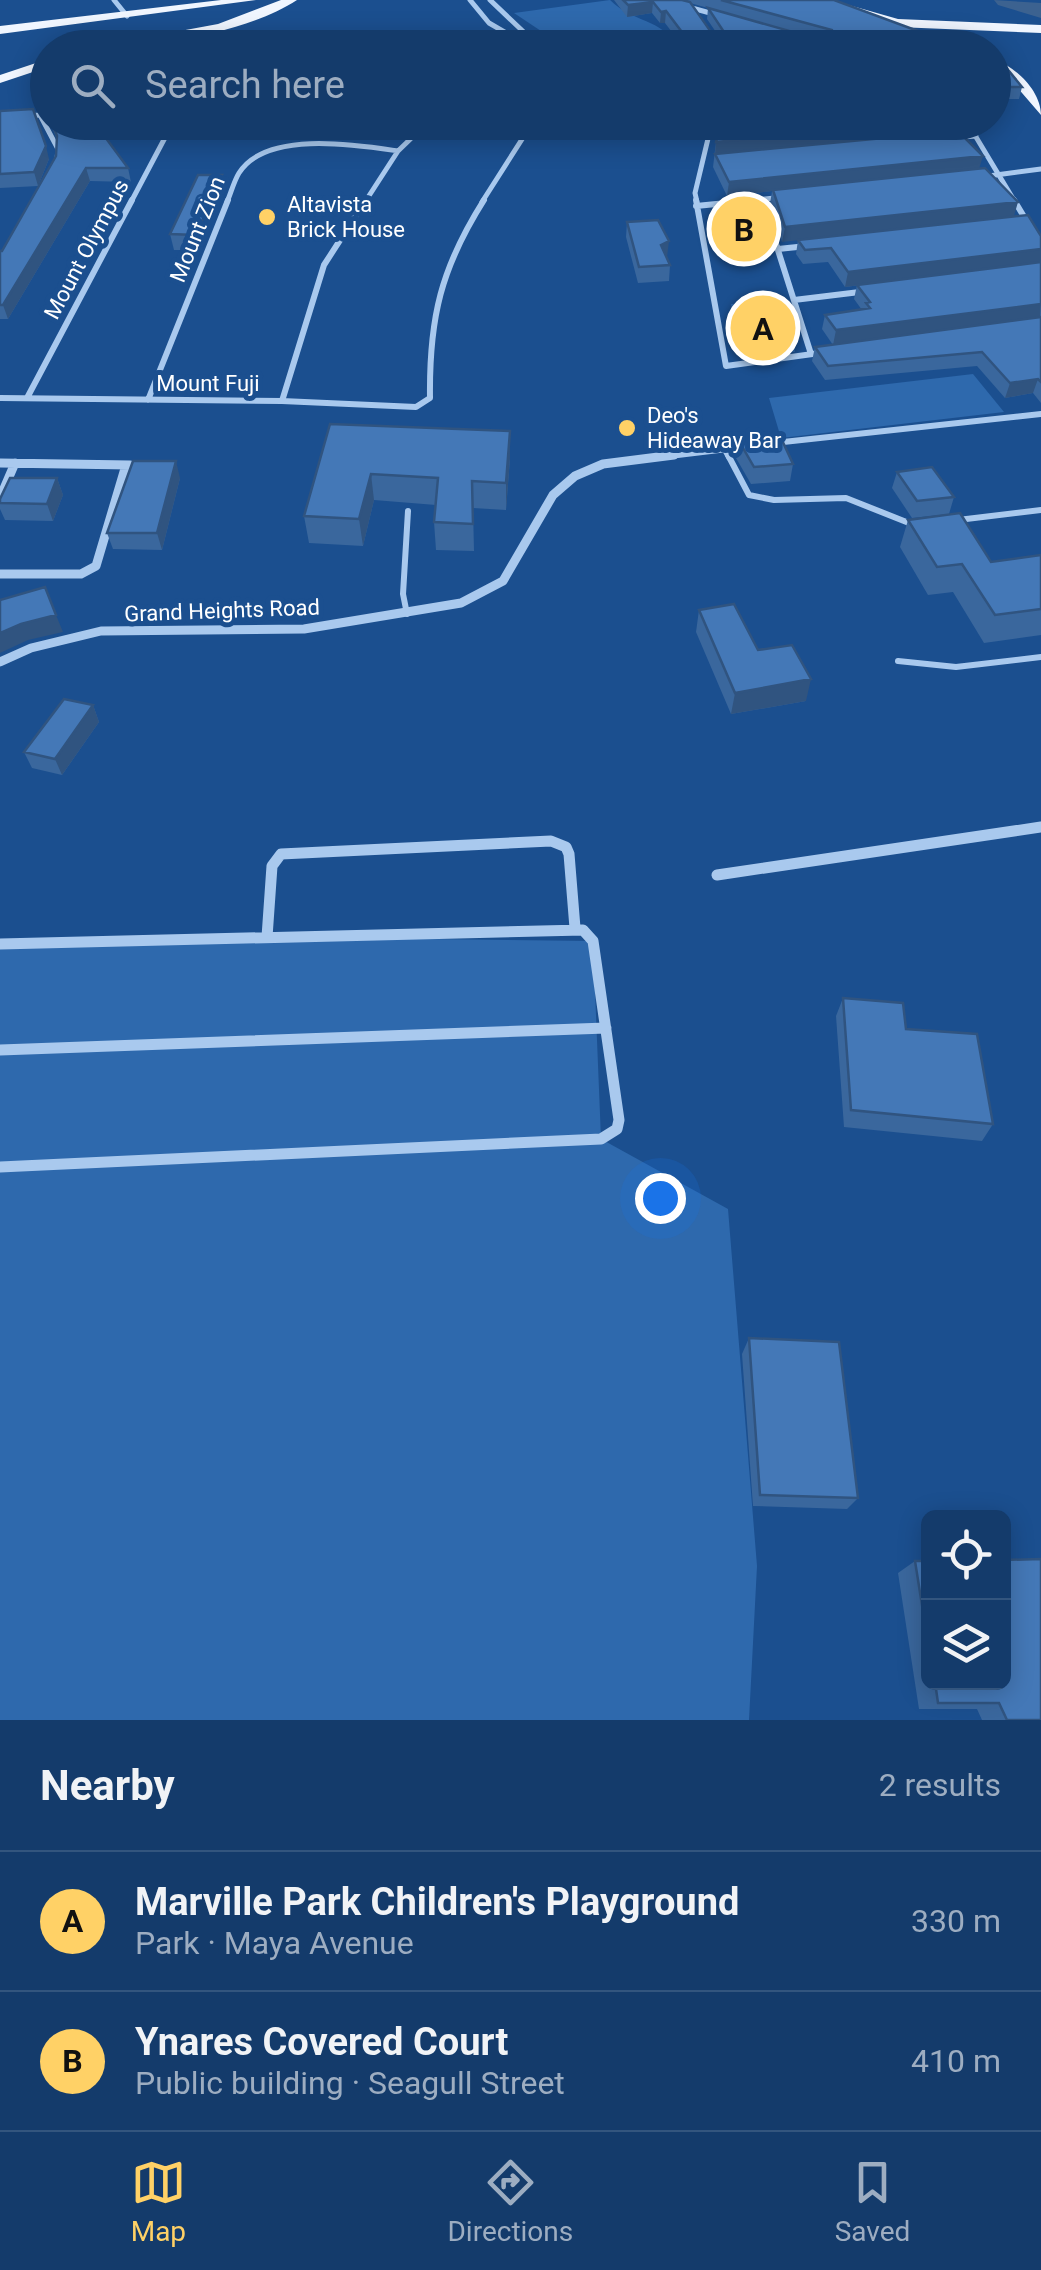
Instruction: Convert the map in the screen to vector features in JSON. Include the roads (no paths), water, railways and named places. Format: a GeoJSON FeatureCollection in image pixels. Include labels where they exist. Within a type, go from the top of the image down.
{"type":"FeatureCollection","features":[{"type":"Feature","properties":{"kind":"main road"},"geometry":{"type":"LineString","coordinates":[[0,30],[250,0]]}},
{"type":"Feature","properties":{"kind":"main road"},"geometry":{"type":"LineString","coordinates":[[818,0],[923,30]]}},
{"type":"Feature","properties":{"kind":"main road"},"geometry":{"type":"LineString","coordinates":[[202,30],[289,1]]}},
{"type":"Feature","properties":{"kind":"main road"},"geometry":{"type":"LineString","coordinates":[[897,23],[915,30]]}},
{"type":"Feature","properties":{"kind":"main road"},"geometry":{"type":"LineString","coordinates":[[1011,47],[1041,28]]}},
{"type":"Feature","properties":{"kind":"main road"},"geometry":{"type":"LineString","coordinates":[[1011,63],[1041,111]]}},
{"type":"Feature","properties":{"kind":"main road"},"geometry":{"type":"LineString","coordinates":[[0,79],[30,70]]}},
{"type":"Feature","properties":{"kind":"street"},"geometry":{"type":"LineString","coordinates":[[114,0],[126,16]]}},
{"type":"Feature","properties":{"kind":"street"},"geometry":{"type":"LineString","coordinates":[[470,0],[498,30]]}},
{"type":"Feature","properties":{"kind":"street"},"geometry":{"type":"LineString","coordinates":[[490,0],[521,30]]}},
{"type":"Feature","properties":{"kind":"street"},"geometry":{"type":"LineString","coordinates":[[663,0],[726,17]]}},
{"type":"Feature","properties":{"kind":"street"},"geometry":{"type":"LineString","coordinates":[[691,7],[701,20]]}},
{"type":"Feature","properties":{"kind":"street"},"geometry":{"type":"LineString","coordinates":[[0,118],[30,116]]}},
{"type":"Feature","properties":{"kind":"street"},"geometry":{"type":"LineString","coordinates":[[53,140],[58,149],[55,172]]}},
{"type":"Feature","properties":{"kind":"street","name":"Mount Olympus"},"geometry":{"type":"LineString","coordinates":[[28,398],[164,140]]}},
{"type":"Feature","properties":{"kind":"street"},"geometry":{"type":"LineString","coordinates":[[282,401],[324,266],[398,152],[410,140]]}},
{"type":"Feature","properties":{"kind":"street","name":"Mount Fuji"},"geometry":{"type":"LineString","coordinates":[[0,398],[416,406],[430,398],[427,350],[435,293],[446,265],[481,200],[521,140]]}},
{"type":"Feature","properties":{"kind":"street"},"geometry":{"type":"LineString","coordinates":[[707,140],[696,181],[696,206],[726,366],[830,352]]}},
{"type":"Feature","properties":{"kind":"street"},"geometry":{"type":"LineString","coordinates":[[978,140],[1041,245]]}},
{"type":"Feature","properties":{"kind":"street","name":"Mount Zion"},"geometry":{"type":"LineString","coordinates":[[148,400],[240,170],[263,152],[292,145],[338,143],[398,152]]}},
{"type":"Feature","properties":{"kind":"street"},"geometry":{"type":"LineString","coordinates":[[700,162],[720,160]]}},
{"type":"Feature","properties":{"kind":"street"},"geometry":{"type":"LineString","coordinates":[[979,178],[1041,172]]}},
{"type":"Feature","properties":{"kind":"street"},"geometry":{"type":"LineString","coordinates":[[696,206],[802,196]]}},
{"type":"Feature","properties":{"kind":"street"},"geometry":{"type":"LineString","coordinates":[[762,200],[812,354]]}},
{"type":"Feature","properties":{"kind":"street"},"geometry":{"type":"LineString","coordinates":[[1008,224],[1027,222]]}},
{"type":"Feature","properties":{"kind":"street"},"geometry":{"type":"LineString","coordinates":[[778,249],[816,245]]}},
{"type":"Feature","properties":{"kind":"street"},"geometry":{"type":"LineString","coordinates":[[794,300],[870,291]]}},
{"type":"Feature","properties":{"kind":"street","name":"Grand Heights Road"},"geometry":{"type":"LineString","coordinates":[[0,662],[30,648],[101,631],[304,629],[461,603],[503,581],[553,495],[575,476],[602,464],[1041,414]]}},
{"type":"Feature","properties":{"kind":"street"},"geometry":{"type":"LineString","coordinates":[[0,462],[142,465]]}},
{"type":"Feature","properties":{"kind":"street"},"geometry":{"type":"LineString","coordinates":[[0,498],[15,463]]}},
{"type":"Feature","properties":{"kind":"street"},"geometry":{"type":"LineString","coordinates":[[0,574],[82,574],[96,566],[126,466]]}},
{"type":"Feature","properties":{"kind":"street"},"geometry":{"type":"LineString","coordinates":[[717,876],[1041,827]]}},
{"type":"Feature","properties":{"kind":"street"},"geometry":{"type":"LineString","coordinates":[[266,937],[272,866],[281,854],[551,842],[566,847],[568,854],[575,928]]}},
{"type":"Feature","properties":{"kind":"street"},"geometry":{"type":"LineString","coordinates":[[0,944],[575,928],[590,935],[593,942],[619,1120],[611,1136],[601,1139],[0,1166]]}},
{"type":"Feature","properties":{"kind":"street"},"geometry":{"type":"LineString","coordinates":[[0,1050],[606,1028]]}},
{"type":"Feature","properties":{"kind":"lane"},"geometry":{"type":"LineString","coordinates":[[724,448],[749,495],[766,501],[844,498],[894,522],[916,525]]}},
{"type":"Feature","properties":{"kind":"lane"},"geometry":{"type":"LineString","coordinates":[[407,614],[404,594],[408,510]]}},
{"type":"Feature","properties":{"kind":"lane"},"geometry":{"type":"LineString","coordinates":[[952,520],[1041,510]]}},
{"type":"Feature","properties":{"kind":"lane"},"geometry":{"type":"LineString","coordinates":[[898,662],[956,667],[1041,657]]}},
{"type":"Feature","properties":{"kind":"waterway"},"geometry":{"type":"LineString","coordinates":[[1006,0],[1041,11]]}},
{"type":"Feature","properties":{"kind":"place","name":"Altavista Brick House"},"geometry":{"type":"Point","coordinates":[267,217]}},
{"type":"Feature","properties":{"kind":"place","name":"Ynares Covered Court"},"geometry":{"type":"Point","coordinates":[744,229]}},
{"type":"Feature","properties":{"kind":"place","name":"Marville Park Children's Playground"},"geometry":{"type":"Point","coordinates":[763,328]}},
{"type":"Feature","properties":{"kind":"place","name":"Deo's Hideaway Bar"},"geometry":{"type":"Point","coordinates":[627,428]}}]}
